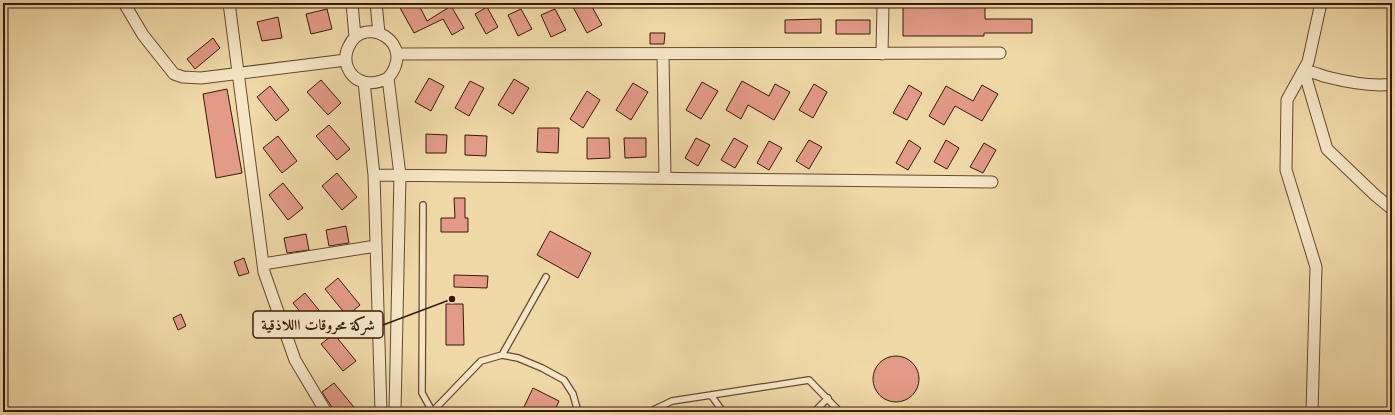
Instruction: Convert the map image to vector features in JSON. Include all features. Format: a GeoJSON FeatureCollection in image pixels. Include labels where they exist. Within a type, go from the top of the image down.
{"type":"FeatureCollection","features":[{"type":"Feature","properties":{"kind":"street"},"geometry":{"type":"LineString","coordinates":[[124,3],[144,34],[174,74],[201,78],[346,60]]}},
{"type":"Feature","properties":{"kind":"street"},"geometry":{"type":"LineString","coordinates":[[229,3],[264,272],[295,360],[326,412]]}},
{"type":"Feature","properties":{"kind":"street"},"geometry":{"type":"LineString","coordinates":[[352,3],[355,37]]}},
{"type":"Feature","properties":{"kind":"street"},"geometry":{"type":"LineString","coordinates":[[376,3],[379,33]]}},
{"type":"Feature","properties":{"kind":"street"},"geometry":{"type":"LineString","coordinates":[[882,54],[883,3]]}},
{"type":"Feature","properties":{"kind":"street"},"geometry":{"type":"LineString","coordinates":[[1312,412],[1316,267],[1286,170],[1287,100],[1308,62],[1321,3]]}},
{"type":"Feature","properties":{"kind":"street"},"geometry":{"type":"LineString","coordinates":[[362,33],[379,33],[386,36],[391,41],[397,54],[395,67],[388,78],[372,84],[364,82],[352,74],[348,68],[346,60],[348,47],[355,37],[362,33]]}},
{"type":"Feature","properties":{"kind":"street"},"geometry":{"type":"LineString","coordinates":[[397,54],[1000,53]]}},
{"type":"Feature","properties":{"kind":"street"},"geometry":{"type":"LineString","coordinates":[[663,54],[665,178]]}},
{"type":"Feature","properties":{"kind":"street"},"geometry":{"type":"LineString","coordinates":[[1304,71],[1312,71],[1327,77],[1372,85],[1392,84]]}},
{"type":"Feature","properties":{"kind":"street"},"geometry":{"type":"LineString","coordinates":[[1304,71],[1327,149],[1375,195],[1392,209]]}},
{"type":"Feature","properties":{"kind":"street"},"geometry":{"type":"LineString","coordinates":[[388,78],[400,175],[395,412]]}},
{"type":"Feature","properties":{"kind":"street"},"geometry":{"type":"LineString","coordinates":[[364,82],[374,174],[381,412]]}},
{"type":"Feature","properties":{"kind":"street"},"geometry":{"type":"LineString","coordinates":[[374,174],[992,182]]}},
{"type":"Feature","properties":{"kind":"street"},"geometry":{"type":"LineString","coordinates":[[263,264],[376,246]]}},
{"type":"Feature","properties":{"kind":"lane"},"geometry":{"type":"LineString","coordinates":[[423,205],[422,393],[432,412],[481,361],[502,355],[518,358],[536,365],[564,380],[573,394],[578,412]]}},
{"type":"Feature","properties":{"kind":"lane"},"geometry":{"type":"LineString","coordinates":[[502,355],[546,277]]}},
{"type":"Feature","properties":{"kind":"lane"},"geometry":{"type":"LineString","coordinates":[[649,412],[672,401],[809,380],[840,412]]}},
{"type":"Feature","properties":{"kind":"lane"},"geometry":{"type":"LineString","coordinates":[[710,395],[723,412]]}},
{"type":"Feature","properties":{"kind":"lane"},"geometry":{"type":"LineString","coordinates":[[814,412],[828,398]]}},
{"type":"Feature","properties":{"kind":"building"},"geometry":{"type":"Polygon","coordinates":[[[405,3],[418,3],[427,21],[451,6],[464,28],[452,35],[443,19],[414,33],[399,6],[405,3]]]}},
{"type":"Feature","properties":{"kind":"building"},"geometry":{"type":"Polygon","coordinates":[[[580,3],[590,3],[602,25],[587,33],[573,7],[580,3]]]}},
{"type":"Feature","properties":{"kind":"building"},"geometry":{"type":"Polygon","coordinates":[[[903,3],[985,3],[985,19],[1032,19],[1032,33],[984,33],[984,36],[903,36],[903,3]]]}},
{"type":"Feature","properties":{"kind":"building"},"geometry":{"type":"Polygon","coordinates":[[[487,7],[498,27],[486,34],[475,14],[487,7]]]}},
{"type":"Feature","properties":{"kind":"building"},"geometry":{"type":"Polygon","coordinates":[[[327,9],[332,29],[311,34],[306,14],[327,9]]]}},
{"type":"Feature","properties":{"kind":"building"},"geometry":{"type":"Polygon","coordinates":[[[521,9],[532,29],[518,36],[508,15],[521,9]]]}},
{"type":"Feature","properties":{"kind":"building"},"geometry":{"type":"Polygon","coordinates":[[[555,9],[566,30],[551,37],[541,15],[555,9]]]}},
{"type":"Feature","properties":{"kind":"building"},"geometry":{"type":"Polygon","coordinates":[[[278,17],[282,38],[262,41],[257,22],[278,17]]]}},
{"type":"Feature","properties":{"kind":"building"},"geometry":{"type":"Polygon","coordinates":[[[821,19],[821,33],[785,33],[785,20],[821,19]]]}},
{"type":"Feature","properties":{"kind":"building"},"geometry":{"type":"Polygon","coordinates":[[[836,20],[870,20],[870,34],[836,34],[836,20]]]}},
{"type":"Feature","properties":{"kind":"building"},"geometry":{"type":"Polygon","coordinates":[[[650,33],[665,33],[664,44],[650,44],[650,33]]]}},
{"type":"Feature","properties":{"kind":"building"},"geometry":{"type":"Polygon","coordinates":[[[213,38],[220,48],[195,69],[187,59],[213,38]]]}},
{"type":"Feature","properties":{"kind":"building"},"geometry":{"type":"Polygon","coordinates":[[[429,78],[444,86],[431,111],[415,102],[429,78]]]}},
{"type":"Feature","properties":{"kind":"building"},"geometry":{"type":"Polygon","coordinates":[[[514,79],[529,88],[513,114],[498,105],[514,79]]]}},
{"type":"Feature","properties":{"kind":"building"},"geometry":{"type":"Polygon","coordinates":[[[321,80],[341,103],[328,115],[307,92],[321,80]]]}},
{"type":"Feature","properties":{"kind":"building"},"geometry":{"type":"Polygon","coordinates":[[[470,81],[484,88],[469,116],[455,108],[470,81]]]}},
{"type":"Feature","properties":{"kind":"building"},"geometry":{"type":"Polygon","coordinates":[[[742,81],[769,96],[775,84],[790,92],[774,120],[748,105],[741,119],[726,110],[742,81]]]}},
{"type":"Feature","properties":{"kind":"building"},"geometry":{"type":"Polygon","coordinates":[[[702,82],[718,91],[701,119],[686,110],[702,82]]]}},
{"type":"Feature","properties":{"kind":"building"},"geometry":{"type":"Polygon","coordinates":[[[633,83],[648,92],[631,120],[616,110],[633,83]]]}},
{"type":"Feature","properties":{"kind":"building"},"geometry":{"type":"Polygon","coordinates":[[[814,84],[827,92],[813,118],[799,110],[814,84]]]}},
{"type":"Feature","properties":{"kind":"building"},"geometry":{"type":"Polygon","coordinates":[[[909,85],[922,93],[907,120],[893,113],[909,85]]]}},
{"type":"Feature","properties":{"kind":"building"},"geometry":{"type":"Polygon","coordinates":[[[982,85],[998,94],[982,121],[955,106],[944,125],[929,116],[946,86],[973,101],[982,85]]]}},
{"type":"Feature","properties":{"kind":"building"},"geometry":{"type":"Polygon","coordinates":[[[270,86],[289,110],[276,121],[257,97],[270,86]]]}},
{"type":"Feature","properties":{"kind":"building"},"geometry":{"type":"Polygon","coordinates":[[[227,89],[242,173],[216,178],[203,94],[227,89]]]}},
{"type":"Feature","properties":{"kind":"building"},"geometry":{"type":"Polygon","coordinates":[[[587,91],[600,100],[583,128],[570,119],[587,91]]]}},
{"type":"Feature","properties":{"kind":"building"},"geometry":{"type":"Polygon","coordinates":[[[329,125],[350,149],[337,160],[316,136],[329,125]]]}},
{"type":"Feature","properties":{"kind":"building"},"geometry":{"type":"Polygon","coordinates":[[[538,128],[559,128],[558,153],[537,152],[538,128]]]}},
{"type":"Feature","properties":{"kind":"building"},"geometry":{"type":"Polygon","coordinates":[[[426,134],[447,135],[446,153],[426,153],[426,134]]]}},
{"type":"Feature","properties":{"kind":"building"},"geometry":{"type":"Polygon","coordinates":[[[465,135],[487,136],[486,156],[465,155],[465,135]]]}},
{"type":"Feature","properties":{"kind":"building"},"geometry":{"type":"Polygon","coordinates":[[[278,136],[297,161],[282,173],[263,148],[278,136]]]}},
{"type":"Feature","properties":{"kind":"building"},"geometry":{"type":"Polygon","coordinates":[[[587,138],[609,138],[610,158],[587,159],[587,138]]]}},
{"type":"Feature","properties":{"kind":"building"},"geometry":{"type":"Polygon","coordinates":[[[624,138],[646,138],[646,157],[625,158],[624,138]]]}},
{"type":"Feature","properties":{"kind":"building"},"geometry":{"type":"Polygon","coordinates":[[[696,138],[710,145],[698,166],[685,158],[696,138]]]}},
{"type":"Feature","properties":{"kind":"building"},"geometry":{"type":"Polygon","coordinates":[[[734,138],[748,146],[735,168],[721,160],[734,138]]]}},
{"type":"Feature","properties":{"kind":"building"},"geometry":{"type":"Polygon","coordinates":[[[809,140],[822,147],[809,169],[796,161],[809,140]]]}},
{"type":"Feature","properties":{"kind":"building"},"geometry":{"type":"Polygon","coordinates":[[[909,140],[921,148],[908,170],[896,163],[909,140]]]}},
{"type":"Feature","properties":{"kind":"building"},"geometry":{"type":"Polygon","coordinates":[[[946,140],[959,148],[947,169],[934,162],[946,140]]]}},
{"type":"Feature","properties":{"kind":"building"},"geometry":{"type":"Polygon","coordinates":[[[769,141],[782,148],[769,170],[757,163],[769,141]]]}},
{"type":"Feature","properties":{"kind":"building"},"geometry":{"type":"Polygon","coordinates":[[[984,143],[996,150],[983,173],[970,167],[984,143]]]}},
{"type":"Feature","properties":{"kind":"building"},"geometry":{"type":"Polygon","coordinates":[[[337,173],[357,197],[342,210],[322,186],[337,173]]]}},
{"type":"Feature","properties":{"kind":"building"},"geometry":{"type":"Polygon","coordinates":[[[283,183],[303,208],[288,220],[269,195],[283,183]]]}},
{"type":"Feature","properties":{"kind":"building"},"geometry":{"type":"Polygon","coordinates":[[[454,198],[465,198],[465,218],[468,218],[468,232],[441,232],[441,218],[455,218],[454,198]]]}},
{"type":"Feature","properties":{"kind":"building"},"geometry":{"type":"Polygon","coordinates":[[[346,226],[349,243],[329,246],[326,230],[346,226]]]}},
{"type":"Feature","properties":{"kind":"building"},"geometry":{"type":"Polygon","coordinates":[[[550,231],[591,253],[578,278],[537,255],[550,231]]]}},
{"type":"Feature","properties":{"kind":"building"},"geometry":{"type":"Polygon","coordinates":[[[306,234],[309,250],[287,253],[284,238],[306,234]]]}},
{"type":"Feature","properties":{"kind":"building"},"geometry":{"type":"Polygon","coordinates":[[[244,258],[249,273],[239,276],[234,262],[244,258]]]}},
{"type":"Feature","properties":{"kind":"building"},"geometry":{"type":"Polygon","coordinates":[[[454,275],[488,276],[487,288],[454,287],[454,275]]]}},
{"type":"Feature","properties":{"kind":"building"},"geometry":{"type":"Polygon","coordinates":[[[338,278],[360,305],[347,316],[325,289],[338,278]]]}},
{"type":"Feature","properties":{"kind":"building"},"geometry":{"type":"Polygon","coordinates":[[[305,293],[327,320],[315,330],[293,303],[305,293]]]}},
{"type":"Feature","properties":{"kind":"building"},"geometry":{"type":"Polygon","coordinates":[[[446,304],[463,304],[464,345],[446,345],[446,304]]]}},
{"type":"Feature","properties":{"kind":"building"},"geometry":{"type":"Polygon","coordinates":[[[181,314],[186,326],[178,330],[173,318],[181,314]]]}},
{"type":"Feature","properties":{"kind":"building"},"geometry":{"type":"Polygon","coordinates":[[[334,334],[356,361],[343,371],[321,344],[334,334]]]}},
{"type":"Feature","properties":{"kind":"building"},"geometry":{"type":"Polygon","coordinates":[[[891,356],[901,356],[909,360],[915,366],[919,374],[919,384],[915,392],[909,398],[901,402],[891,402],[883,398],[877,392],[873,384],[873,374],[877,366],[883,360],[891,356]]]}},
{"type":"Feature","properties":{"kind":"building"},"geometry":{"type":"Polygon","coordinates":[[[334,383],[358,412],[335,412],[322,392],[334,383]]]}},
{"type":"Feature","properties":{"kind":"building"},"geometry":{"type":"Polygon","coordinates":[[[533,388],[559,401],[554,412],[529,412],[523,409],[533,388]]]}},
{"type":"Feature","properties":{"kind":"place","name":"شركة محروقات االلاذقية"},"geometry":{"type":"Point","coordinates":[452,299]}}]}
